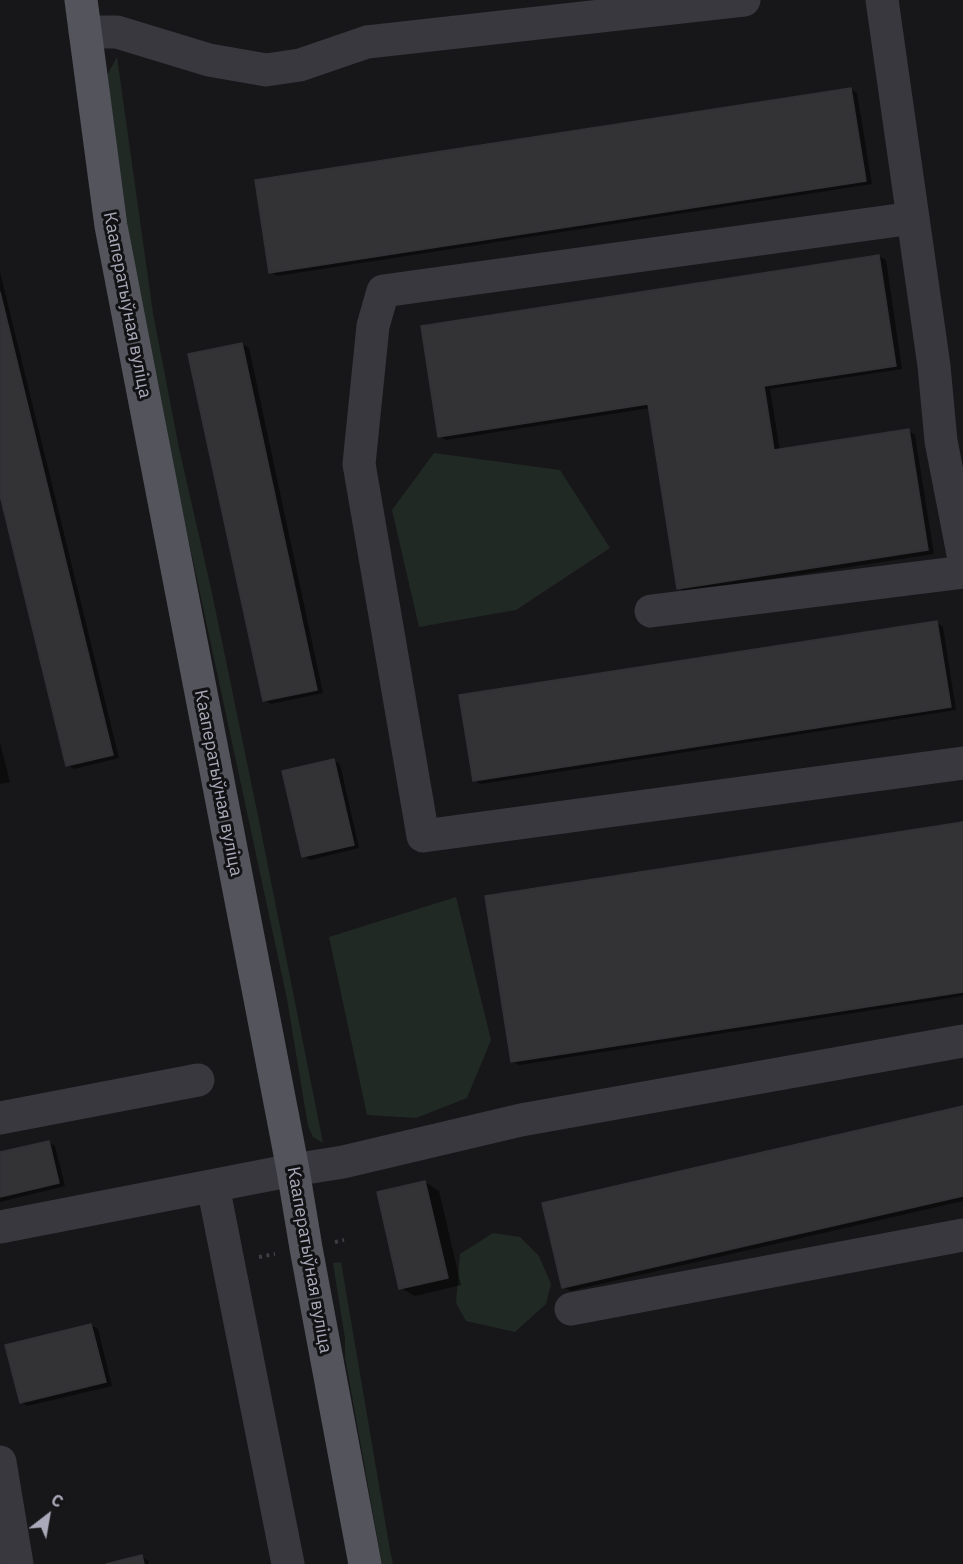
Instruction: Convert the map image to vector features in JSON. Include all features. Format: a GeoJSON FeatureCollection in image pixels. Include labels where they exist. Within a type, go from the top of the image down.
{"type":"FeatureCollection","features":[{"type":"Feature","properties":{"kind":"main road","name":"Кааператыўная вуліца"},"geometry":{"type":"LineString","coordinates":[[81,0],[111,226],[293,1170],[365,1564]]}},
{"type":"Feature","properties":{"kind":"lane"},"geometry":{"type":"LineString","coordinates":[[85,32],[117,32],[209,60],[266,70],[300,65],[367,42],[744,0]]}},
{"type":"Feature","properties":{"kind":"lane"},"geometry":{"type":"LineString","coordinates":[[882,0],[934,366],[941,441],[963,554]]}},
{"type":"Feature","properties":{"kind":"lane"},"geometry":{"type":"LineString","coordinates":[[913,218],[382,291],[373,326],[359,464],[423,836],[963,763]]}},
{"type":"Feature","properties":{"kind":"lane"},"geometry":{"type":"LineString","coordinates":[[651,611],[963,572]]}},
{"type":"Feature","properties":{"kind":"lane"},"geometry":{"type":"LineString","coordinates":[[0,1227],[343,1162],[521,1120],[963,1041]]}},
{"type":"Feature","properties":{"kind":"lane"},"geometry":{"type":"LineString","coordinates":[[0,1118],[198,1080]]}},
{"type":"Feature","properties":{"kind":"lane"},"geometry":{"type":"LineString","coordinates":[[213,1186],[288,1564]]}},
{"type":"Feature","properties":{"kind":"lane"},"geometry":{"type":"LineString","coordinates":[[571,1309],[963,1235]]}},
{"type":"Feature","properties":{"kind":"lane"},"geometry":{"type":"LineString","coordinates":[[0,1462],[17,1564]]}},
{"type":"Feature","properties":{"kind":"shaded area"},"geometry":{"type":"Polygon","coordinates":[[[117,57],[153,313],[179,448],[212,593],[257,811],[323,1143],[313,1137],[308,1126],[287,999],[165,430],[130,241],[107,75],[117,57]]]}},
{"type":"Feature","properties":{"kind":"shaded area"},"geometry":{"type":"Polygon","coordinates":[[[434,453],[560,470],[610,548],[516,610],[419,627],[392,510],[434,453]]]}},
{"type":"Feature","properties":{"kind":"shaded area"},"geometry":{"type":"Polygon","coordinates":[[[456,897],[491,1040],[467,1098],[416,1118],[367,1115],[329,937],[456,897]]]}},
{"type":"Feature","properties":{"kind":"shaded area"},"geometry":{"type":"Polygon","coordinates":[[[493,1233],[520,1237],[539,1256],[551,1284],[546,1304],[515,1332],[466,1321],[456,1303],[460,1254],[493,1233]]]}},
{"type":"Feature","properties":{"kind":"shaded area"},"geometry":{"type":"Polygon","coordinates":[[[341,1262],[393,1564],[382,1564],[345,1357],[345,1339],[333,1263],[341,1262]]]}},
{"type":"Feature","properties":{"kind":"building"},"geometry":{"type":"Polygon","coordinates":[[[851,88],[866,181],[269,273],[255,180],[851,88]]]}},
{"type":"Feature","properties":{"kind":"building"},"geometry":{"type":"Polygon","coordinates":[[[879,255],[896,366],[764,386],[774,450],[909,429],[928,550],[677,589],[648,404],[438,437],[421,326],[879,255]]]}},
{"type":"Feature","properties":{"kind":"building"},"geometry":{"type":"Polygon","coordinates":[[[0,292],[113,755],[66,766],[0,495],[0,292]]]}},
{"type":"Feature","properties":{"kind":"building"},"geometry":{"type":"Polygon","coordinates":[[[242,343],[317,690],[263,701],[188,354],[242,343]]]}},
{"type":"Feature","properties":{"kind":"building"},"geometry":{"type":"Polygon","coordinates":[[[937,621],[951,707],[473,781],[459,695],[937,621]]]}},
{"type":"Feature","properties":{"kind":"building"},"geometry":{"type":"Polygon","coordinates":[[[334,759],[354,845],[302,857],[282,771],[334,759]]]}},
{"type":"Feature","properties":{"kind":"building"},"geometry":{"type":"Polygon","coordinates":[[[963,822],[963,992],[511,1062],[485,896],[963,822]]]}},
{"type":"Feature","properties":{"kind":"building"},"geometry":{"type":"Polygon","coordinates":[[[963,1106],[963,1196],[562,1288],[542,1203],[963,1106]]]}},
{"type":"Feature","properties":{"kind":"building"},"geometry":{"type":"Polygon","coordinates":[[[49,1141],[59,1183],[0,1197],[0,1152],[49,1141]]]}},
{"type":"Feature","properties":{"kind":"building"},"geometry":{"type":"Polygon","coordinates":[[[425,1181],[448,1278],[399,1289],[377,1192],[425,1181]]]}},
{"type":"Feature","properties":{"kind":"building"},"geometry":{"type":"Polygon","coordinates":[[[91,1324],[106,1382],[20,1403],[5,1345],[91,1324]]]}},
{"type":"Feature","properties":{"kind":"building"},"geometry":{"type":"Polygon","coordinates":[[[142,1555],[144,1564],[106,1564],[142,1555]]]}}]}
